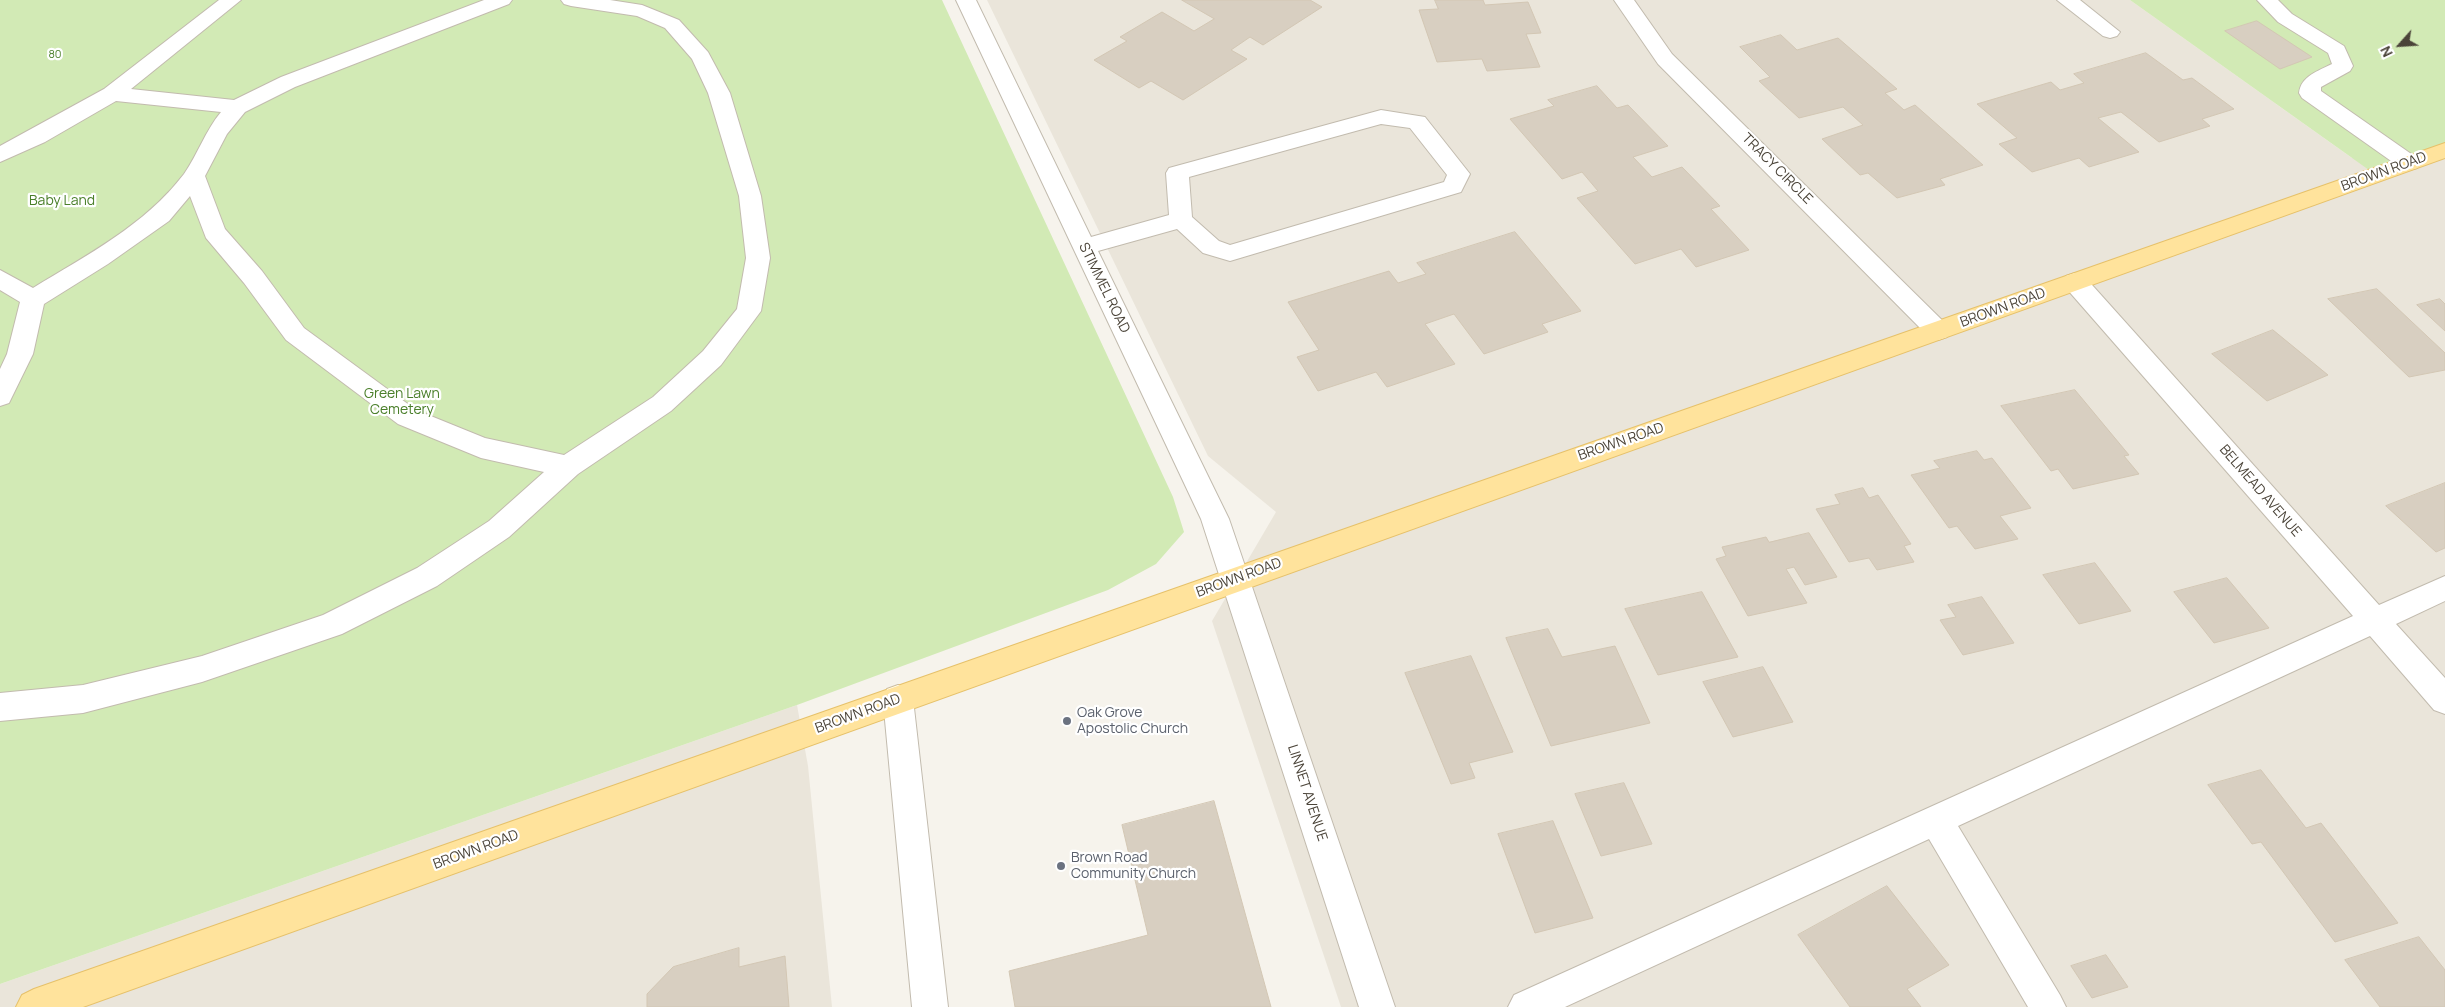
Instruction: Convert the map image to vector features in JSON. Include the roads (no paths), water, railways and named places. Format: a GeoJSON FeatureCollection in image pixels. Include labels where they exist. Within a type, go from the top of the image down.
{"type":"FeatureCollection","features":[{"type":"Feature","properties":{"kind":"main road","name":"BROWN ROAD"},"geometry":{"type":"LineString","coordinates":[[34,1007],[87,997],[898,699],[2445,150]]}},
{"type":"Feature","properties":{"kind":"street"},"geometry":{"type":"LineString","coordinates":[[0,155],[37,138],[112,94],[231,0]]}},
{"type":"Feature","properties":{"kind":"street"},"geometry":{"type":"LineString","coordinates":[[0,396],[20,354],[33,299],[161,216],[194,176],[217,131],[237,107],[288,82],[502,0]]}},
{"type":"Feature","properties":{"kind":"street"},"geometry":{"type":"LineString","coordinates":[[0,707],[83,699],[202,670],[332,625],[427,577],[499,529],[568,466],[662,404],[712,358],[749,311],[758,258],[750,196],[719,94],[700,57],[672,24],[642,11],[571,0]]}},
{"type":"Feature","properties":{"kind":"street","name":"STIMMEL ROAD"},"geometry":{"type":"LineString","coordinates":[[966,0],[1215,519],[1236,579]]}},
{"type":"Feature","properties":{"kind":"street","name":"TRACY CIRCLE"},"geometry":{"type":"LineString","coordinates":[[1624,0],[1666,59],[1938,331]]}},
{"type":"Feature","properties":{"kind":"street"},"geometry":{"type":"LineString","coordinates":[[2067,0],[2110,32]]}},
{"type":"Feature","properties":{"kind":"street"},"geometry":{"type":"LineString","coordinates":[[2267,0],[2285,18],[2336,50],[2343,66],[2311,84],[2310,93],[2409,163]]}},
{"type":"Feature","properties":{"kind":"street"},"geometry":{"type":"LineString","coordinates":[[112,94],[237,107]]}},
{"type":"Feature","properties":{"kind":"street"},"geometry":{"type":"LineString","coordinates":[[1381,117],[1418,122],[1459,174],[1453,187],[1230,253],[1211,247],[1181,220],[1177,173],[1381,117]]}},
{"type":"Feature","properties":{"kind":"street"},"geometry":{"type":"LineString","coordinates":[[194,176],[214,232],[253,277],[295,334],[407,417],[481,448],[568,466]]}},
{"type":"Feature","properties":{"kind":"street"},"geometry":{"type":"LineString","coordinates":[[1084,247],[1181,220]]}},
{"type":"Feature","properties":{"kind":"street"},"geometry":{"type":"LineString","coordinates":[[0,279],[33,299]]}},
{"type":"Feature","properties":{"kind":"street","name":"BELMEAD AVENUE"},"geometry":{"type":"LineString","coordinates":[[2075,282],[2445,700]]}},
{"type":"Feature","properties":{"kind":"street","name":"LINNET AVENUE"},"geometry":{"type":"LineString","coordinates":[[1236,579],[1377,1007]]}},
{"type":"Feature","properties":{"kind":"street"},"geometry":{"type":"LineString","coordinates":[[1526,1007],[2445,588]]}},
{"type":"Feature","properties":{"kind":"street"},"geometry":{"type":"LineString","coordinates":[[898,699],[930,1007]]}},
{"type":"Feature","properties":{"kind":"street"},"geometry":{"type":"LineString","coordinates":[[1936,820],[2048,1007]]}},
{"type":"Feature","properties":{"kind":"place","name":"Oak Grove Apostolic Church"},"geometry":{"type":"Point","coordinates":[1067,721]}},
{"type":"Feature","properties":{"kind":"place","name":"Brown Road Community Church"},"geometry":{"type":"Point","coordinates":[1061,866]}},
{"type":"Feature","properties":{"kind":"park label","name":"80"},"geometry":{"type":"Point","coordinates":[55,55]}},
{"type":"Feature","properties":{"kind":"park label","name":"Baby Land"},"geometry":{"type":"Point","coordinates":[62,201]}},
{"type":"Feature","properties":{"kind":"park label","name":"Green Lawn Cemetery"},"geometry":{"type":"Point","coordinates":[402,402]}}]}
